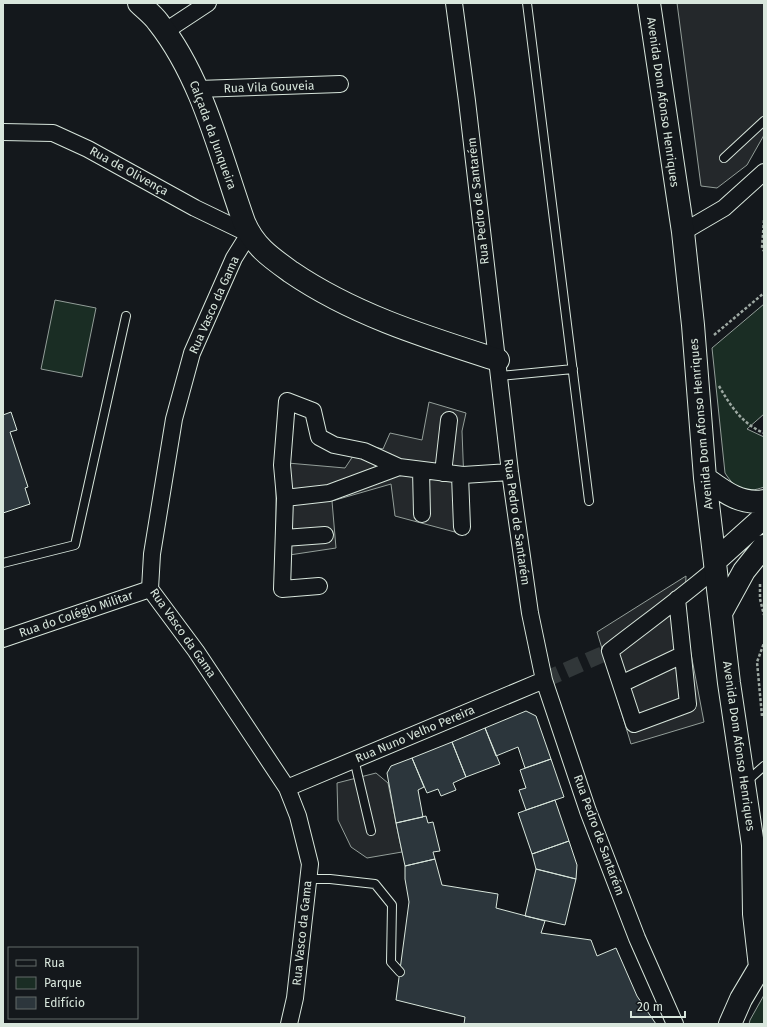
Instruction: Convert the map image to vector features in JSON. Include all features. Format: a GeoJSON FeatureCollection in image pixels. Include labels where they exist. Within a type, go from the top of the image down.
{"type":"FeatureCollection","features":[{"type":"Feature","properties":{"kind":"main road","name":"Calçada da Junqueira"},"geometry":{"type":"LineString","coordinates":[[139,3],[158,22],[184,62],[198,89],[249,234],[262,250],[275,261],[337,300],[391,325],[499,368]]}},
{"type":"Feature","properties":{"kind":"main road","name":"Avenida Dom Afonso Henriques"},"geometry":{"type":"LineString","coordinates":[[649,3],[683,232],[693,325],[705,478],[729,683],[745,782],[759,854],[754,914],[762,965]]}},
{"type":"Feature","properties":{"kind":"main road"},"geometry":{"type":"LineString","coordinates":[[705,478],[736,499],[745,502],[764,501]]}},
{"type":"Feature","properties":{"kind":"main road"},"geometry":{"type":"LineString","coordinates":[[715,564],[764,517]]}},
{"type":"Feature","properties":{"kind":"main road"},"geometry":{"type":"LineString","coordinates":[[721,612],[744,571],[764,546]]}},
{"type":"Feature","properties":{"kind":"main road"},"geometry":{"type":"LineString","coordinates":[[730,1024],[741,998],[762,965]]}},
{"type":"Feature","properties":{"kind":"street"},"geometry":{"type":"LineString","coordinates":[[164,32],[208,3]]}},
{"type":"Feature","properties":{"kind":"street","name":"Rua Pedro de Santarém"},"geometry":{"type":"LineString","coordinates":[[454,3],[467,101],[488,292],[499,368],[510,472],[530,613],[544,680],[588,811],[637,938],[676,1023]]}},
{"type":"Feature","properties":{"kind":"street","name":"Rua Vila Gouveia"},"geometry":{"type":"LineString","coordinates":[[198,89],[340,84]]}},
{"type":"Feature","properties":{"kind":"street","name":"Rua de Olivença"},"geometry":{"type":"LineString","coordinates":[[4,134],[53,133],[88,149],[195,208],[249,234]]}},
{"type":"Feature","properties":{"kind":"street"},"geometry":{"type":"LineString","coordinates":[[683,232],[724,208],[764,172]]}},
{"type":"Feature","properties":{"kind":"street","name":"Rua Vasco da Gama"},"geometry":{"type":"LineString","coordinates":[[249,234],[234,258],[192,353],[173,427],[152,554],[150,589],[196,651],[287,788],[298,816],[310,864],[295,998],[289,1024]]}},
{"type":"Feature","properties":{"kind":"street"},"geometry":{"type":"LineString","coordinates":[[318,586],[282,589],[285,498],[282,465],[287,401],[312,411],[319,437],[334,445],[364,451],[399,467],[460,475],[510,472]]}},
{"type":"Feature","properties":{"kind":"street"},"geometry":{"type":"LineString","coordinates":[[443,473],[449,420]]}},
{"type":"Feature","properties":{"kind":"street"},"geometry":{"type":"LineString","coordinates":[[285,498],[330,493],[399,467]]}},
{"type":"Feature","properties":{"kind":"street"},"geometry":{"type":"LineString","coordinates":[[421,470],[422,514]]}},
{"type":"Feature","properties":{"kind":"street"},"geometry":{"type":"LineString","coordinates":[[460,475],[462,527]]}},
{"type":"Feature","properties":{"kind":"street"},"geometry":{"type":"LineString","coordinates":[[284,538],[325,535]]}},
{"type":"Feature","properties":{"kind":"street"},"geometry":{"type":"LineString","coordinates":[[677,599],[688,704],[634,724],[610,651],[677,599],[690,591],[715,564]]}},
{"type":"Feature","properties":{"kind":"street","name":"Rua do Colégio Militar"},"geometry":{"type":"LineString","coordinates":[[3,638],[150,589]]}},
{"type":"Feature","properties":{"kind":"street"},"geometry":{"type":"LineString","coordinates":[[621,684],[682,655]]}},
{"type":"Feature","properties":{"kind":"street","name":"Rua Nuno Velho Pereira"},"geometry":{"type":"LineString","coordinates":[[287,788],[544,680]]}},
{"type":"Feature","properties":{"kind":"street"},"geometry":{"type":"LineString","coordinates":[[717,1024],[741,998]]}},
{"type":"Feature","properties":{"kind":"lane"},"geometry":{"type":"LineString","coordinates":[[527,3],[589,501]]}},
{"type":"Feature","properties":{"kind":"lane"},"geometry":{"type":"LineString","coordinates":[[724,158],[764,121]]}},
{"type":"Feature","properties":{"kind":"lane"},"geometry":{"type":"LineString","coordinates":[[3,563],[75,545],[126,316]]}},
{"type":"Feature","properties":{"kind":"lane"},"geometry":{"type":"LineString","coordinates":[[499,368],[573,369]]}},
{"type":"Feature","properties":{"kind":"lane"},"geometry":{"type":"LineString","coordinates":[[354,759],[371,831]]}},
{"type":"Feature","properties":{"kind":"lane"},"geometry":{"type":"LineString","coordinates":[[745,782],[764,766]]}},
{"type":"Feature","properties":{"kind":"lane"},"geometry":{"type":"LineString","coordinates":[[308,879],[330,879],[375,884],[392,906],[391,962],[400,972]]}},
{"type":"Feature","properties":{"kind":"path"},"geometry":{"type":"LineString","coordinates":[[764,220],[762,248],[764,251]]}},
{"type":"Feature","properties":{"kind":"path"},"geometry":{"type":"LineString","coordinates":[[709,340],[764,293]]}},
{"type":"Feature","properties":{"kind":"path"},"geometry":{"type":"LineString","coordinates":[[718,385],[732,408],[753,428],[764,433]]}},
{"type":"Feature","properties":{"kind":"path"},"geometry":{"type":"LineString","coordinates":[[760,578],[760,599],[764,615]]}},
{"type":"Feature","properties":{"kind":"path"},"geometry":{"type":"LineString","coordinates":[[762,716],[757,662],[764,643]]}},
{"type":"Feature","properties":{"kind":"green space"},"geometry":{"type":"Polygon","coordinates":[[[55,300],[96,308],[82,377],[41,369],[55,300]]]}},
{"type":"Feature","properties":{"kind":"green space"},"geometry":{"type":"Polygon","coordinates":[[[764,304],[764,414],[747,429],[764,437],[764,487],[746,490],[737,487],[725,473],[712,348],[764,304]]]}},
{"type":"Feature","properties":{"kind":"green space"},"geometry":{"type":"Polygon","coordinates":[[[764,995],[764,1024],[749,1024],[750,1020],[764,995]]]}},
{"type":"Feature","properties":{"kind":"shaded area"},"geometry":{"type":"Polygon","coordinates":[[[677,3],[764,3],[764,135],[747,165],[717,188],[701,186],[677,3]]]}},
{"type":"Feature","properties":{"kind":"shaded area"},"geometry":{"type":"Polygon","coordinates":[[[429,402],[466,413],[462,431],[466,535],[395,516],[391,484],[332,501],[336,548],[276,557],[276,462],[345,468],[361,444],[383,449],[390,433],[422,440],[429,402]]]}},
{"type":"Feature","properties":{"kind":"shaded area"},"geometry":{"type":"Polygon","coordinates":[[[686,576],[684,617],[704,722],[631,744],[597,632],[686,576]]]}},
{"type":"Feature","properties":{"kind":"shaded area"},"geometry":{"type":"Polygon","coordinates":[[[376,773],[388,783],[402,852],[367,858],[351,847],[338,820],[337,783],[376,773]]]}},
{"type":"Feature","properties":{"kind":"building"},"geometry":{"type":"Polygon","coordinates":[[[11,412],[17,430],[10,432],[28,487],[25,488],[30,504],[3,513],[3,415],[11,412]]]}},
{"type":"Feature","properties":{"kind":"building"},"geometry":{"type":"Polygon","coordinates":[[[526,711],[536,716],[551,759],[525,768],[518,747],[496,756],[485,728],[526,711]]]}},
{"type":"Feature","properties":{"kind":"building"},"geometry":{"type":"Polygon","coordinates":[[[485,728],[500,764],[466,777],[452,742],[485,728]]]}},
{"type":"Feature","properties":{"kind":"building"},"geometry":{"type":"Polygon","coordinates":[[[452,742],[466,777],[453,783],[456,790],[441,796],[438,789],[427,793],[412,758],[452,742]]]}},
{"type":"Feature","properties":{"kind":"building"},"geometry":{"type":"Polygon","coordinates":[[[412,758],[424,787],[418,790],[423,817],[396,823],[387,773],[391,766],[412,758]]]}},
{"type":"Feature","properties":{"kind":"building"},"geometry":{"type":"Polygon","coordinates":[[[551,759],[564,797],[526,810],[519,790],[526,788],[520,770],[551,759]]]}},
{"type":"Feature","properties":{"kind":"building"},"geometry":{"type":"Polygon","coordinates":[[[555,800],[569,841],[532,854],[518,813],[555,800]]]}},
{"type":"Feature","properties":{"kind":"building"},"geometry":{"type":"Polygon","coordinates":[[[426,816],[428,823],[433,822],[440,851],[433,852],[435,859],[405,866],[396,823],[426,816]]]}},
{"type":"Feature","properties":{"kind":"building"},"geometry":{"type":"Polygon","coordinates":[[[569,841],[577,865],[576,879],[536,869],[532,854],[569,841]]]}},
{"type":"Feature","properties":{"kind":"building"},"geometry":{"type":"Polygon","coordinates":[[[435,859],[442,885],[498,894],[496,908],[545,921],[541,933],[591,940],[597,956],[616,948],[637,996],[656,1024],[464,1024],[465,1017],[396,1000],[409,902],[405,879],[405,866],[435,859]]]}},
{"type":"Feature","properties":{"kind":"building"},"geometry":{"type":"Polygon","coordinates":[[[536,869],[576,879],[565,925],[525,916],[536,869]]]}},
{"type":"Feature","properties":{"kind":"tunnel"},"geometry":{"type":"LineString","coordinates":[[544,680],[610,651]]}}]}
